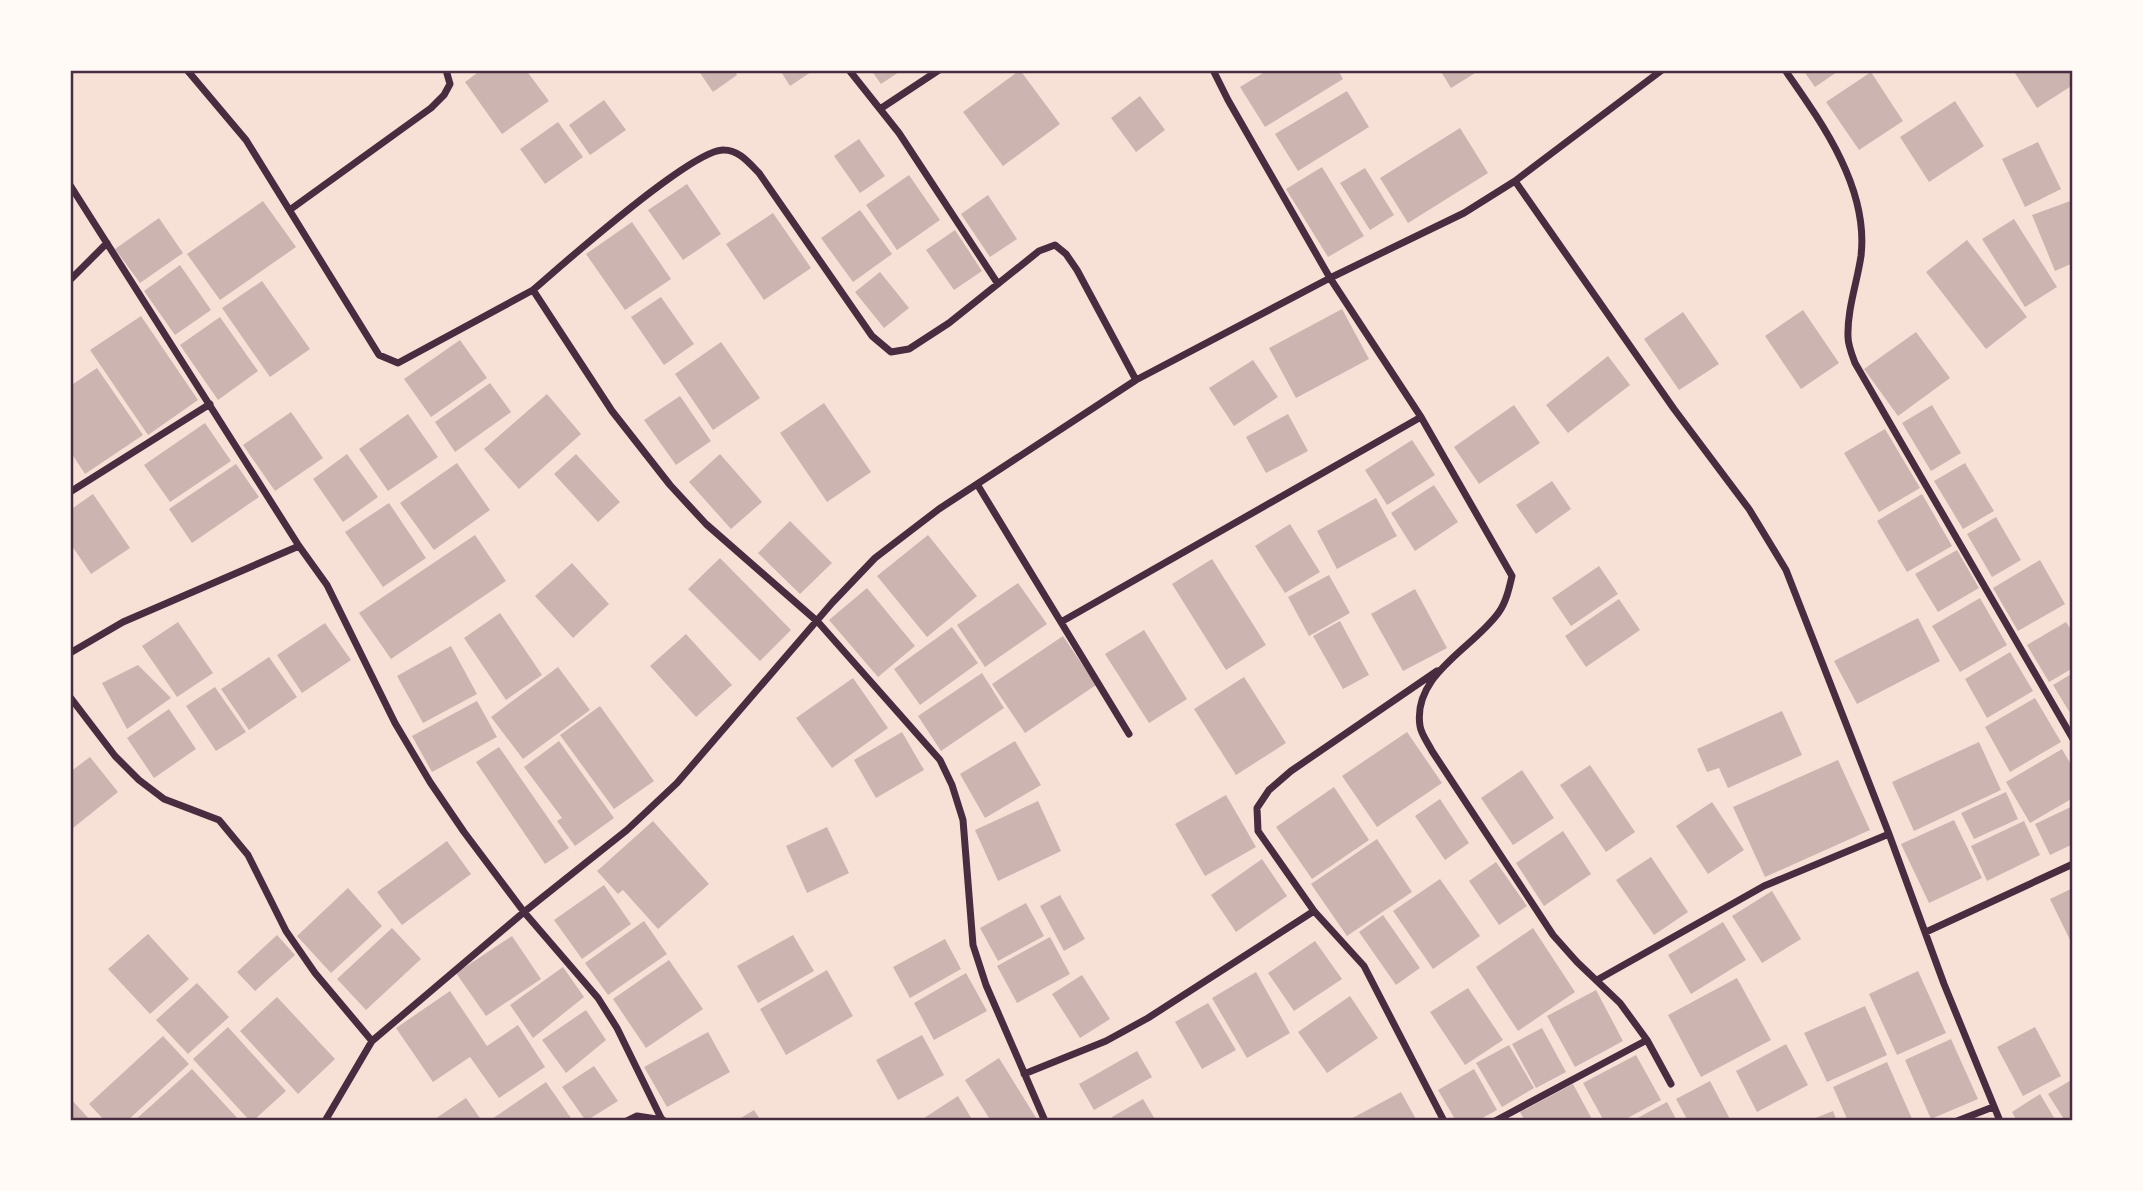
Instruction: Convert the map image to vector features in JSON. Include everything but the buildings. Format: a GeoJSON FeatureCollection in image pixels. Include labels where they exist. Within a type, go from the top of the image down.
{"type":"FeatureCollection","features":[{"type":"Feature","properties":{"kind":"street"},"geometry":{"type":"LineString","coordinates":[[187,70],[246,140],[379,355],[398,363],[533,289],[640,200],[699,159],[722,149],[740,154],[759,173],[873,336],[891,352],[909,349],[948,323],[1039,251],[1055,245],[1066,254],[1077,270],[1136,380]]}},
{"type":"Feature","properties":{"kind":"street"},"geometry":{"type":"LineString","coordinates":[[291,209],[431,107],[444,95],[450,84],[446,70]]}},
{"type":"Feature","properties":{"kind":"street"},"geometry":{"type":"LineString","coordinates":[[849,70],[899,133],[999,284]]}},
{"type":"Feature","properties":{"kind":"street"},"geometry":{"type":"LineString","coordinates":[[880,108],[939,70]]}},
{"type":"Feature","properties":{"kind":"street"},"geometry":{"type":"LineString","coordinates":[[1213,70],[1330,278],[1421,417],[1511,576],[1508,593],[1499,613],[1441,669],[1291,771],[1269,790],[1257,807],[1258,831],[1314,911],[1364,966],[1444,1121]]}},
{"type":"Feature","properties":{"kind":"street"},"geometry":{"type":"LineString","coordinates":[[325,1121],[372,1041],[524,912],[627,830],[677,783],[832,603],[875,558],[939,509],[1136,380],[1330,278],[1464,213],[1515,181],[1662,70]]}},
{"type":"Feature","properties":{"kind":"street"},"geometry":{"type":"LineString","coordinates":[[1784,70],[1830,140],[1848,177],[1861,216],[1861,255],[1848,338],[1855,363],[2073,739]]}},
{"type":"Feature","properties":{"kind":"street"},"geometry":{"type":"LineString","coordinates":[[1515,181],[1674,409],[1749,509],[1786,570],[1944,984],[2000,1121]]}},
{"type":"Feature","properties":{"kind":"street"},"geometry":{"type":"LineString","coordinates":[[70,185],[327,585],[395,723],[430,782],[524,912],[598,998],[617,1028],[663,1120]]}},
{"type":"Feature","properties":{"kind":"street"},"geometry":{"type":"LineString","coordinates":[[70,280],[107,243]]}},
{"type":"Feature","properties":{"kind":"street"},"geometry":{"type":"LineString","coordinates":[[533,289],[612,411],[670,485],[706,524],[818,622],[940,760],[952,785],[963,820],[973,945],[986,985],[1045,1121]]}},
{"type":"Feature","properties":{"kind":"street"},"geometry":{"type":"LineString","coordinates":[[70,492],[210,404]]}},
{"type":"Feature","properties":{"kind":"street"},"geometry":{"type":"LineString","coordinates":[[1061,622],[1421,417]]}},
{"type":"Feature","properties":{"kind":"street"},"geometry":{"type":"LineString","coordinates":[[977,484],[1129,734]]}},
{"type":"Feature","properties":{"kind":"street"},"geometry":{"type":"LineString","coordinates":[[70,653],[123,622],[299,545]]}},
{"type":"Feature","properties":{"kind":"street"},"geometry":{"type":"LineString","coordinates":[[1441,669],[1422,697],[1420,727],[1432,751],[1553,935],[1620,1003],[1647,1040],[1671,1084]]}},
{"type":"Feature","properties":{"kind":"street"},"geometry":{"type":"LineString","coordinates":[[70,698],[72,707],[139,780],[163,799],[219,820],[248,855],[286,931],[315,973],[372,1041]]}},
{"type":"Feature","properties":{"kind":"street"},"geometry":{"type":"LineString","coordinates":[[1597,980],[1764,886],[1889,834]]}},
{"type":"Feature","properties":{"kind":"street"},"geometry":{"type":"LineString","coordinates":[[1926,932],[2073,864]]}},
{"type":"Feature","properties":{"kind":"street"},"geometry":{"type":"LineString","coordinates":[[1024,1074],[1106,1041],[1148,1018],[1314,911]]}},
{"type":"Feature","properties":{"kind":"street"},"geometry":{"type":"LineString","coordinates":[[1494,1121],[1647,1040]]}},
{"type":"Feature","properties":{"kind":"street"},"geometry":{"type":"LineString","coordinates":[[1957,1121],[1993,1107]]}},
{"type":"Feature","properties":{"kind":"street"},"geometry":{"type":"LineString","coordinates":[[627,1121],[637,1116],[663,1120]]}}]}
